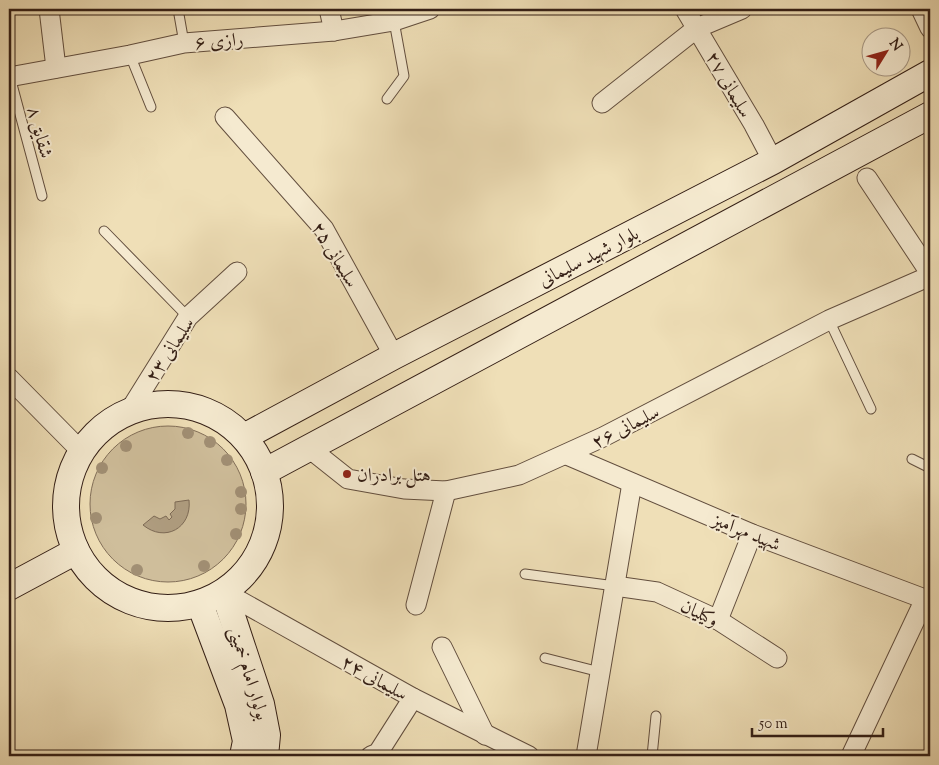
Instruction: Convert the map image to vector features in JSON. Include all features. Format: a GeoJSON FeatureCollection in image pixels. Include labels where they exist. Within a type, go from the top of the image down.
{"type":"FeatureCollection","features":[{"type":"Feature","properties":{"kind":"main road","name":"بلوار شهید سلیمانی"},"geometry":{"type":"LineString","coordinates":[[244,437],[394,356],[773,162],[930,73]]}},
{"type":"Feature","properties":{"kind":"main road","name":"بلوار شهید سلیمانی"},"geometry":{"type":"LineString","coordinates":[[264,472],[930,115]]}},
{"type":"Feature","properties":{"kind":"main road"},"geometry":{"type":"LineString","coordinates":[[154,404],[179,404],[203,409],[225,420],[244,437],[264,472],[270,498],[269,526],[260,551],[245,574],[224,592],[200,604],[171,608],[142,605],[115,594],[92,575],[76,551],[67,526],[66,500],[70,475],[81,451],[102,427],[130,410],[154,404]]}},
{"type":"Feature","properties":{"kind":"main road"},"geometry":{"type":"LineString","coordinates":[[9,587],[76,551]]}},
{"type":"Feature","properties":{"kind":"main road","name":"بولوار امام خمینی"},"geometry":{"type":"LineString","coordinates":[[224,592],[261,704],[267,735],[265,756]]}},
{"type":"Feature","properties":{"kind":"main road","name":"بولوار امام خمینی"},"geometry":{"type":"LineString","coordinates":[[200,604],[238,705],[246,742],[243,756]]}},
{"type":"Feature","properties":{"kind":"street"},"geometry":{"type":"LineString","coordinates":[[49,9],[56,68]]}},
{"type":"Feature","properties":{"kind":"street"},"geometry":{"type":"LineString","coordinates":[[329,9],[334,31]]}},
{"type":"Feature","properties":{"kind":"street","name":"رازی ۶"},"geometry":{"type":"LineString","coordinates":[[9,77],[130,55],[184,42],[334,31],[394,22],[430,9]]}},
{"type":"Feature","properties":{"kind":"street","name":"سلیمانی ۲۷"},"geometry":{"type":"LineString","coordinates":[[686,9],[754,125],[773,162]]}},
{"type":"Feature","properties":{"kind":"street"},"geometry":{"type":"LineString","coordinates":[[602,103],[698,28],[742,9]]}},
{"type":"Feature","properties":{"kind":"street"},"geometry":{"type":"LineString","coordinates":[[921,9],[930,28]]}},
{"type":"Feature","properties":{"kind":"street","name":"سلیمانی ۲۵"},"geometry":{"type":"LineString","coordinates":[[225,117],[324,229],[394,356]]}},
{"type":"Feature","properties":{"kind":"street"},"geometry":{"type":"LineString","coordinates":[[867,178],[930,274]]}},
{"type":"Feature","properties":{"kind":"street","name":"سلیمانی ۲۳"},"geometry":{"type":"LineString","coordinates":[[130,410],[188,316],[236,272]]}},
{"type":"Feature","properties":{"kind":"street","name":"سلیمانی ۲۶"},"geometry":{"type":"LineString","coordinates":[[310,448],[348,479],[404,489],[446,491],[519,475],[567,455],[829,320],[930,274]]}},
{"type":"Feature","properties":{"kind":"street"},"geometry":{"type":"LineString","coordinates":[[9,378],[81,451]]}},
{"type":"Feature","properties":{"kind":"street","name":"شهید مهرآمیز"},"geometry":{"type":"LineString","coordinates":[[567,455],[752,534],[928,600]]}},
{"type":"Feature","properties":{"kind":"street"},"geometry":{"type":"LineString","coordinates":[[586,756],[632,484]]}},
{"type":"Feature","properties":{"kind":"street"},"geometry":{"type":"LineString","coordinates":[[416,606],[446,491]]}},
{"type":"Feature","properties":{"kind":"street"},"geometry":{"type":"LineString","coordinates":[[718,620],[752,534]]}},
{"type":"Feature","properties":{"kind":"street","name":"وکیلیان"},"geometry":{"type":"LineString","coordinates":[[615,586],[657,592],[718,620],[777,658]]}},
{"type":"Feature","properties":{"kind":"street","name":"سلیمانی ۲۴"},"geometry":{"type":"LineString","coordinates":[[224,592],[413,698],[529,756]]}},
{"type":"Feature","properties":{"kind":"street"},"geometry":{"type":"LineString","coordinates":[[851,756],[928,600]]}},
{"type":"Feature","properties":{"kind":"street"},"geometry":{"type":"LineString","coordinates":[[442,648],[485,735]]}},
{"type":"Feature","properties":{"kind":"street"},"geometry":{"type":"LineString","coordinates":[[371,756],[378,753],[413,698]]}},
{"type":"Feature","properties":{"kind":"lane"},"geometry":{"type":"LineString","coordinates":[[178,9],[184,42]]}},
{"type":"Feature","properties":{"kind":"lane"},"geometry":{"type":"LineString","coordinates":[[387,99],[404,76],[394,22]]}},
{"type":"Feature","properties":{"kind":"lane"},"geometry":{"type":"LineString","coordinates":[[130,55],[150,107]]}},
{"type":"Feature","properties":{"kind":"lane","name":"شقایق ۸"},"geometry":{"type":"LineString","coordinates":[[9,77],[42,196]]}},
{"type":"Feature","properties":{"kind":"lane"},"geometry":{"type":"LineString","coordinates":[[104,231],[188,316]]}},
{"type":"Feature","properties":{"kind":"lane"},"geometry":{"type":"LineString","coordinates":[[829,320],[871,409]]}},
{"type":"Feature","properties":{"kind":"lane"},"geometry":{"type":"LineString","coordinates":[[912,459],[930,468]]}},
{"type":"Feature","properties":{"kind":"lane"},"geometry":{"type":"LineString","coordinates":[[526,574],[615,586]]}},
{"type":"Feature","properties":{"kind":"lane"},"geometry":{"type":"LineString","coordinates":[[545,658],[600,672]]}},
{"type":"Feature","properties":{"kind":"lane"},"geometry":{"type":"LineString","coordinates":[[652,756],[656,716]]}},
{"type":"Feature","properties":{"kind":"shaded area"},"geometry":{"type":"Polygon","coordinates":[[[160,426],[176,426],[198,431],[218,443],[229,454],[241,474],[246,504],[241,534],[229,554],[218,565],[198,577],[176,582],[160,582],[138,577],[118,565],[107,554],[95,534],[90,512],[90,496],[95,474],[107,454],[118,443],[138,431],[160,426]]]}},
{"type":"Feature","properties":{"kind":"shaded area"},"geometry":{"type":"Polygon","coordinates":[[[189,500],[189,510],[186,518],[182,525],[175,530],[160,533],[143,525],[154,516],[160,519],[166,516],[169,520],[172,517],[170,514],[175,509],[175,502],[189,500]]]}},
{"type":"Feature","properties":{"kind":"place","name":"هتل برادران"},"geometry":{"type":"Point","coordinates":[347,474]}}]}
